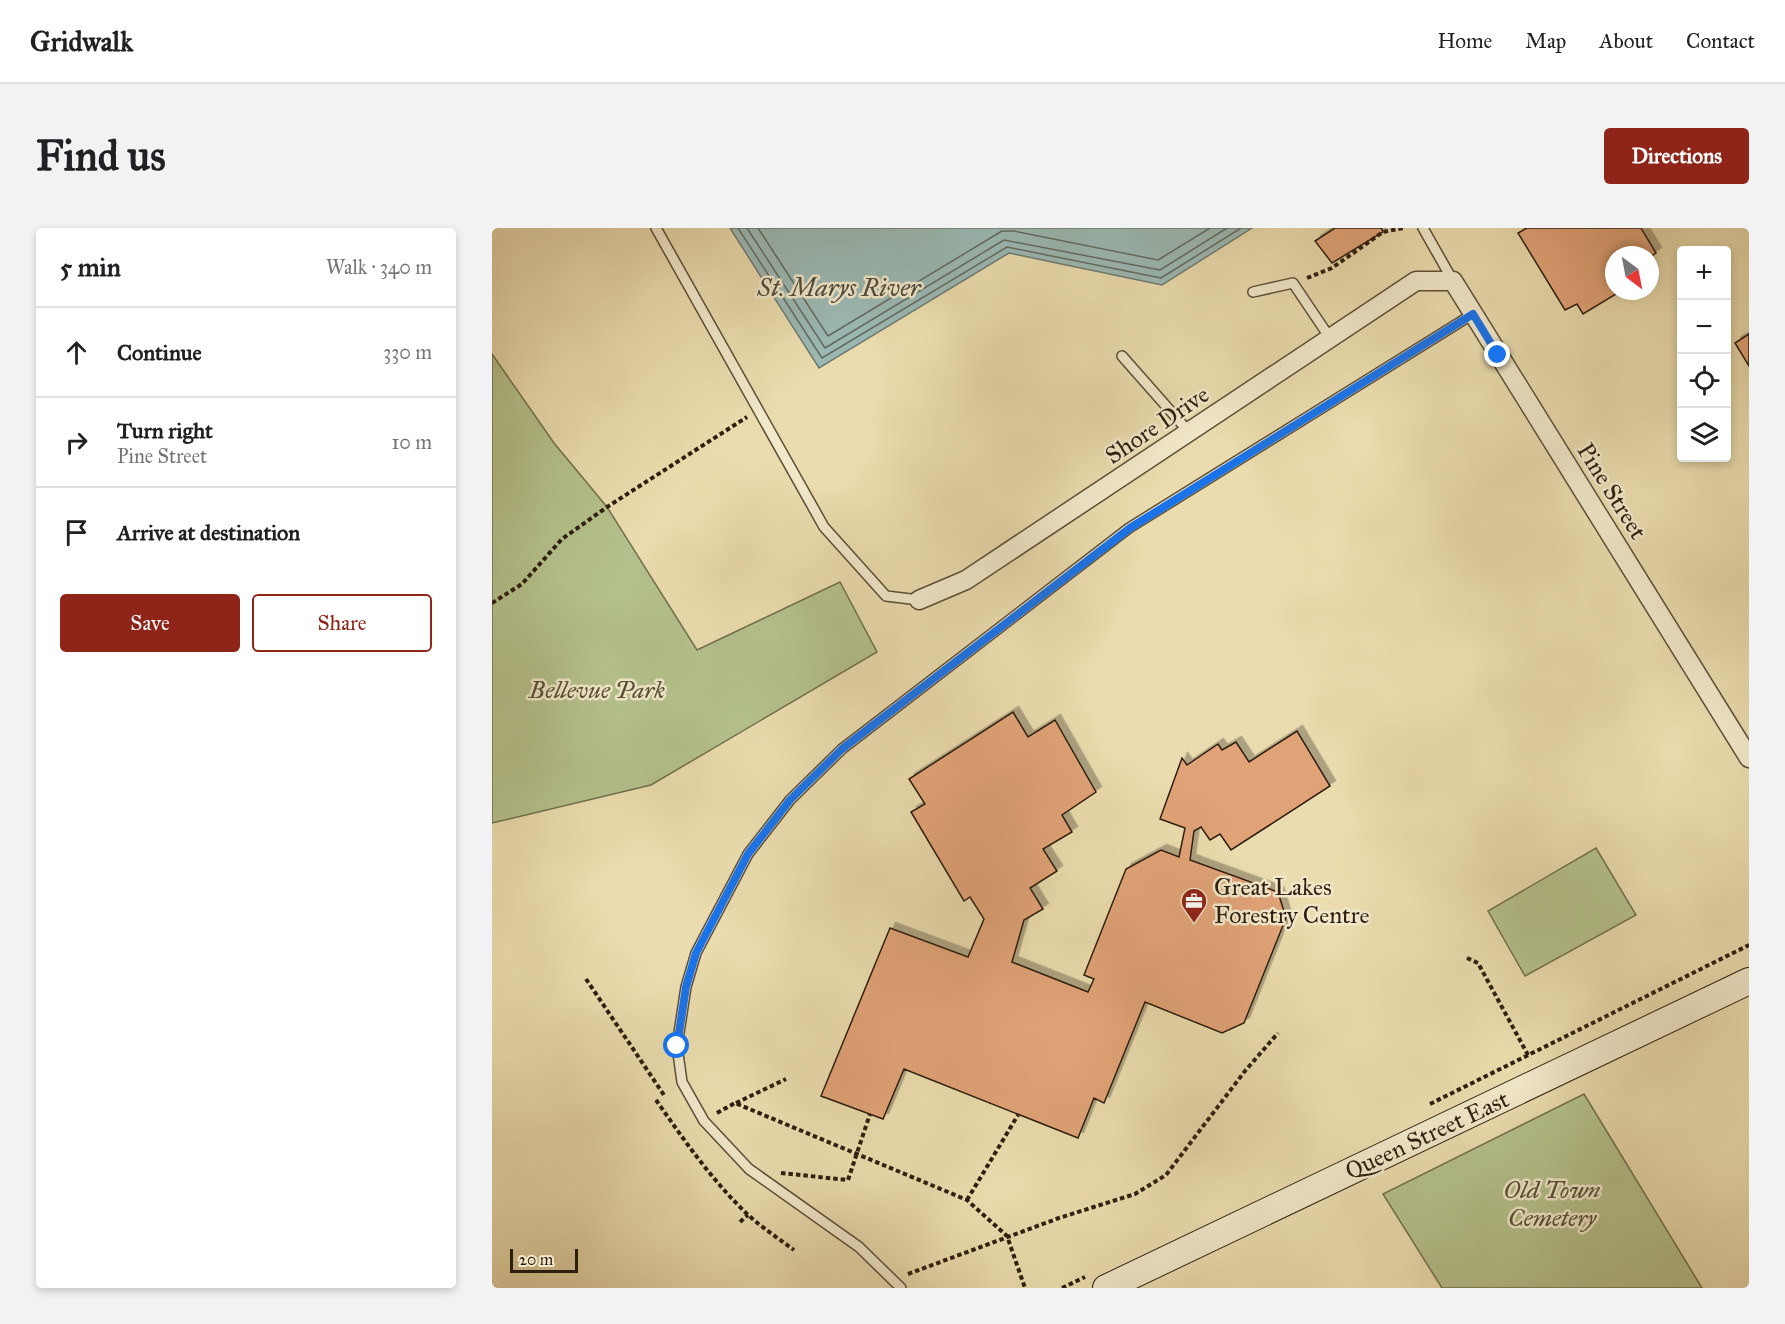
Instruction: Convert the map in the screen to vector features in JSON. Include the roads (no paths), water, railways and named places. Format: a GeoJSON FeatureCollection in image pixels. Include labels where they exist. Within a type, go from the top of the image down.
{"type":"FeatureCollection","features":[{"type":"Feature","properties":{"kind":"main road","name":"Queen Street East"},"geometry":{"type":"LineString","coordinates":[[1106,1288],[1749,981]]}},
{"type":"Feature","properties":{"kind":"street","name":"Shore Drive"},"geometry":{"type":"LineString","coordinates":[[919,600],[966,580],[1416,281],[1453,281]]}},
{"type":"Feature","properties":{"kind":"street","name":"Pine Street"},"geometry":{"type":"LineString","coordinates":[[1453,281],[1749,758]]}},
{"type":"Feature","properties":{"kind":"lane"},"geometry":{"type":"LineString","coordinates":[[656,228],[793,475],[836,543],[886,596],[919,600]]}},
{"type":"Feature","properties":{"kind":"lane"},"geometry":{"type":"LineString","coordinates":[[1423,228],[1453,281]]}},
{"type":"Feature","properties":{"kind":"lane"},"geometry":{"type":"LineString","coordinates":[[1253,292],[1293,283],[1330,338]]}},
{"type":"Feature","properties":{"kind":"lane"},"geometry":{"type":"LineString","coordinates":[[900,1288],[859,1247],[749,1169],[704,1120],[682,1082],[677,1046],[686,987],[696,953],[748,854],[790,800],[842,749],[1130,528],[1473,314]]}},
{"type":"Feature","properties":{"kind":"lane"},"geometry":{"type":"LineString","coordinates":[[1122,356],[1190,432]]}},
{"type":"Feature","properties":{"kind":"water","name":"St. Marys River"},"geometry":{"type":"Polygon","coordinates":[[[730,228],[1252,228],[1162,285],[1009,253],[819,368],[730,228]]]}},
{"type":"Feature","properties":{"kind":"place","name":"Great Lakes Forestry Centre"},"geometry":{"type":"Point","coordinates":[1194,924]}},
{"type":"Feature","properties":{"kind":"park label","name":"Bellevue Park"},"geometry":{"type":"Point","coordinates":[597,690]}},
{"type":"Feature","properties":{"kind":"park label","name":"Old Town Cemetery"},"geometry":{"type":"Point","coordinates":[1552,1204]}}]}
